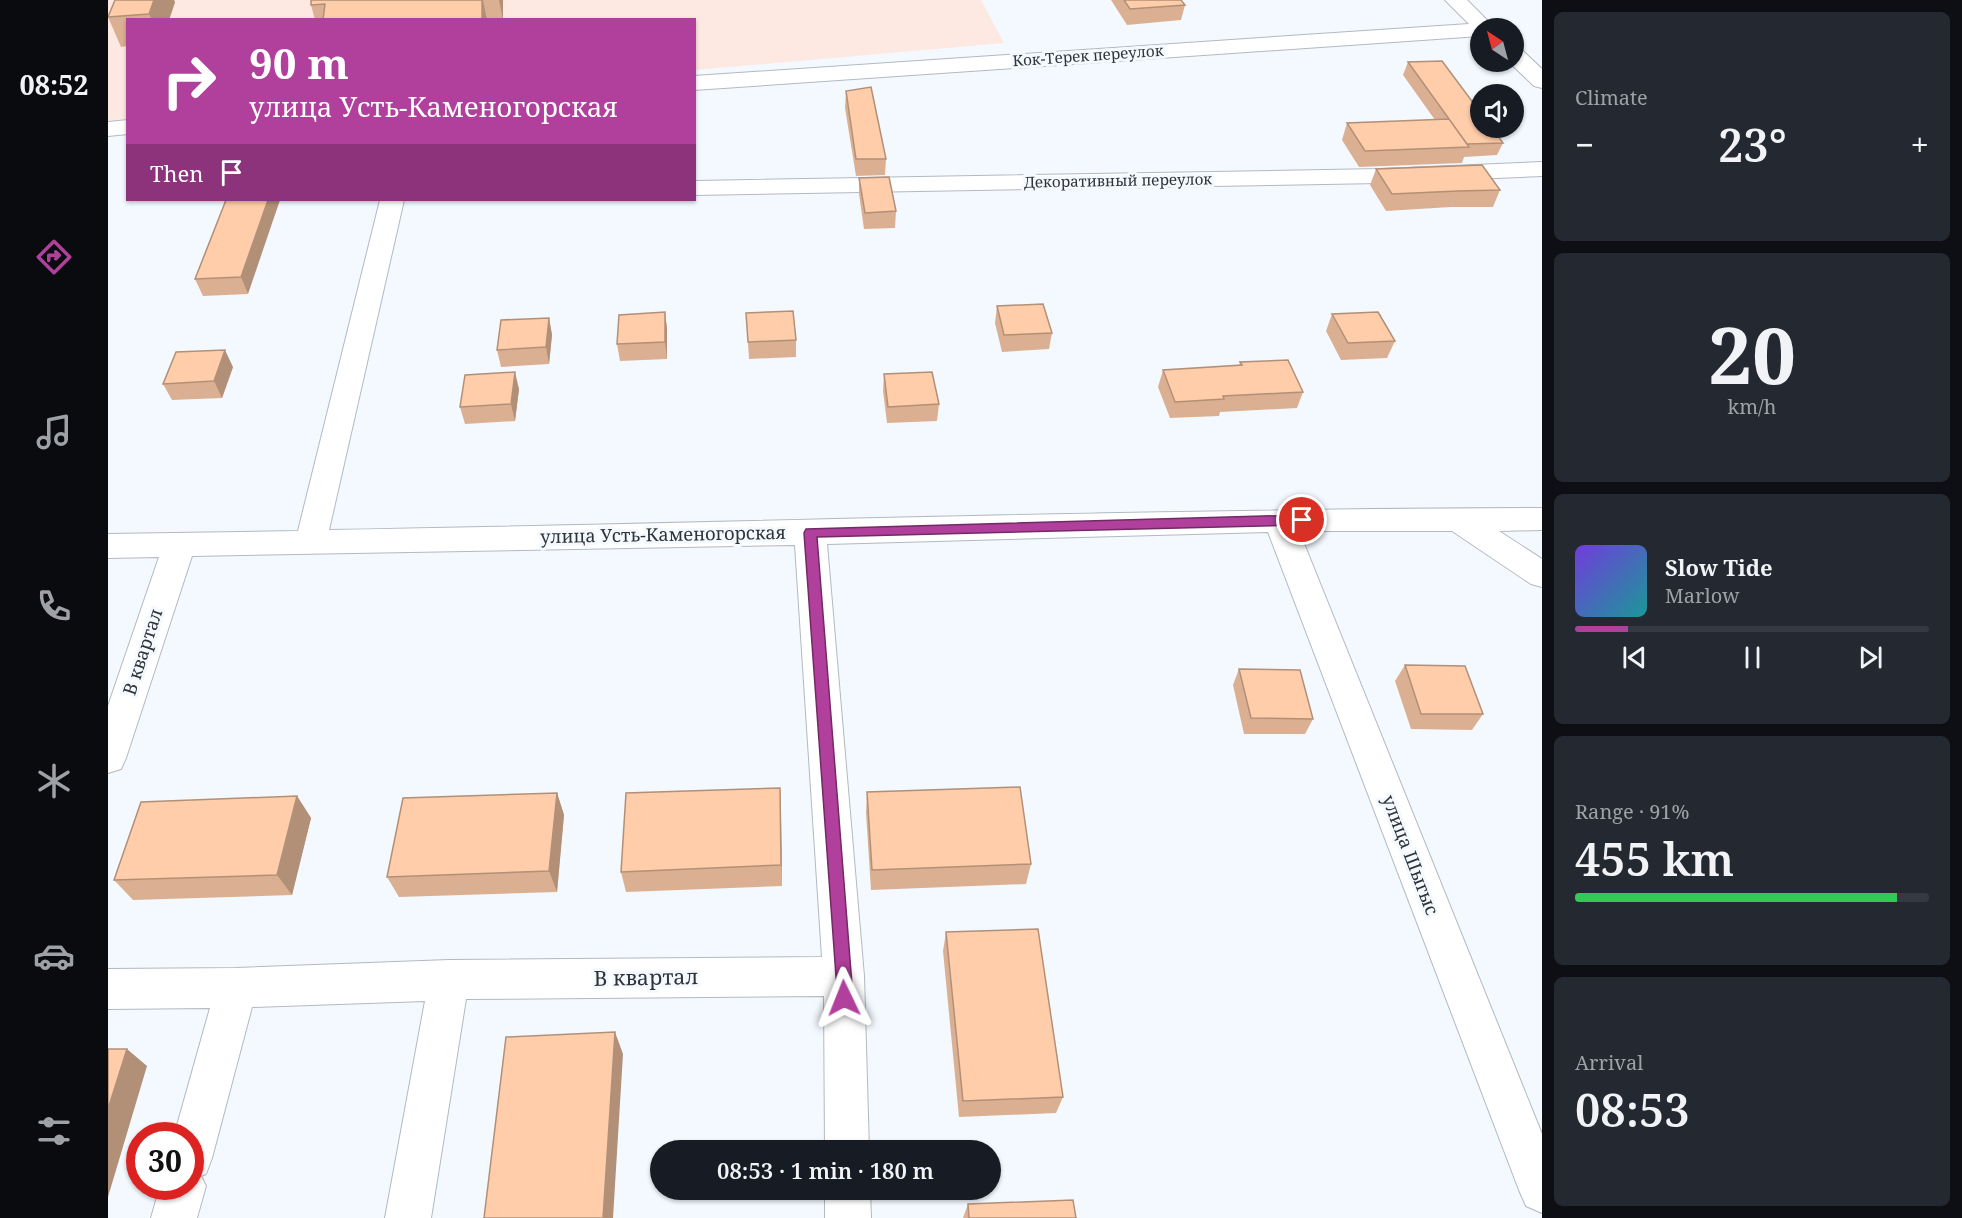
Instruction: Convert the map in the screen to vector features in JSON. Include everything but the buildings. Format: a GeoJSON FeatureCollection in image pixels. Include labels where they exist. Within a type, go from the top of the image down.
{"type":"FeatureCollection","features":[{"type":"Feature","properties":{"kind":"street"},"geometry":{"type":"LineString","coordinates":[[1455,0],[1474,18]]}},
{"type":"Feature","properties":{"kind":"street","name":"Кок-Терек переулок"},"geometry":{"type":"LineString","coordinates":[[696,83],[1470,31]]}},
{"type":"Feature","properties":{"kind":"street"},"geometry":{"type":"LineString","coordinates":[[1524,64],[1542,81]]}},
{"type":"Feature","properties":{"kind":"street"},"geometry":{"type":"LineString","coordinates":[[108,129],[126,127]]}},
{"type":"Feature","properties":{"kind":"street","name":"Декоративный переулок"},"geometry":{"type":"LineString","coordinates":[[696,188],[1380,176],[1542,169]]}},
{"type":"Feature","properties":{"kind":"street"},"geometry":{"type":"LineString","coordinates":[[311,541],[392,201]]}},
{"type":"Feature","properties":{"kind":"street","name":"улица Усть-Каменогорская"},"geometry":{"type":"LineString","coordinates":[[108,546],[810,533],[1279,520],[1462,522],[1542,519]]}},
{"type":"Feature","properties":{"kind":"street","name":"улица Шыгыс"},"geometry":{"type":"LineString","coordinates":[[1279,520],[1542,1190]]}},
{"type":"Feature","properties":{"kind":"street"},"geometry":{"type":"LineString","coordinates":[[1462,522],[1542,575]]}},
{"type":"Feature","properties":{"kind":"street"},"geometry":{"type":"LineString","coordinates":[[810,533],[844,976],[847,1140]]}},
{"type":"Feature","properties":{"kind":"street","name":"В квартал"},"geometry":{"type":"LineString","coordinates":[[108,758],[179,546]]}},
{"type":"Feature","properties":{"kind":"street","name":"В квартал"},"geometry":{"type":"LineString","coordinates":[[108,989],[236,988],[448,980],[844,976]]}},
{"type":"Feature","properties":{"kind":"street"},"geometry":{"type":"LineString","coordinates":[[408,1218],[448,980]]}},
{"type":"Feature","properties":{"kind":"street"},"geometry":{"type":"LineString","coordinates":[[200,1122],[236,988]]}},
{"type":"Feature","properties":{"kind":"street"},"geometry":{"type":"LineString","coordinates":[[174,1218],[179,1200]]}},
{"type":"Feature","properties":{"kind":"street"},"geometry":{"type":"LineString","coordinates":[[848,1200],[848,1218]]}},
{"type":"Feature","properties":{"kind":"shaded area"},"geometry":{"type":"Polygon","coordinates":[[[108,0],[981,0],[1004,43],[696,70],[696,18],[126,18],[126,119],[108,121],[108,0]]]}},
{"type":"Feature","properties":{"kind":"route"},"geometry":{"type":"LineString","coordinates":[[844,998],[810,533],[1302,520]]}}]}
